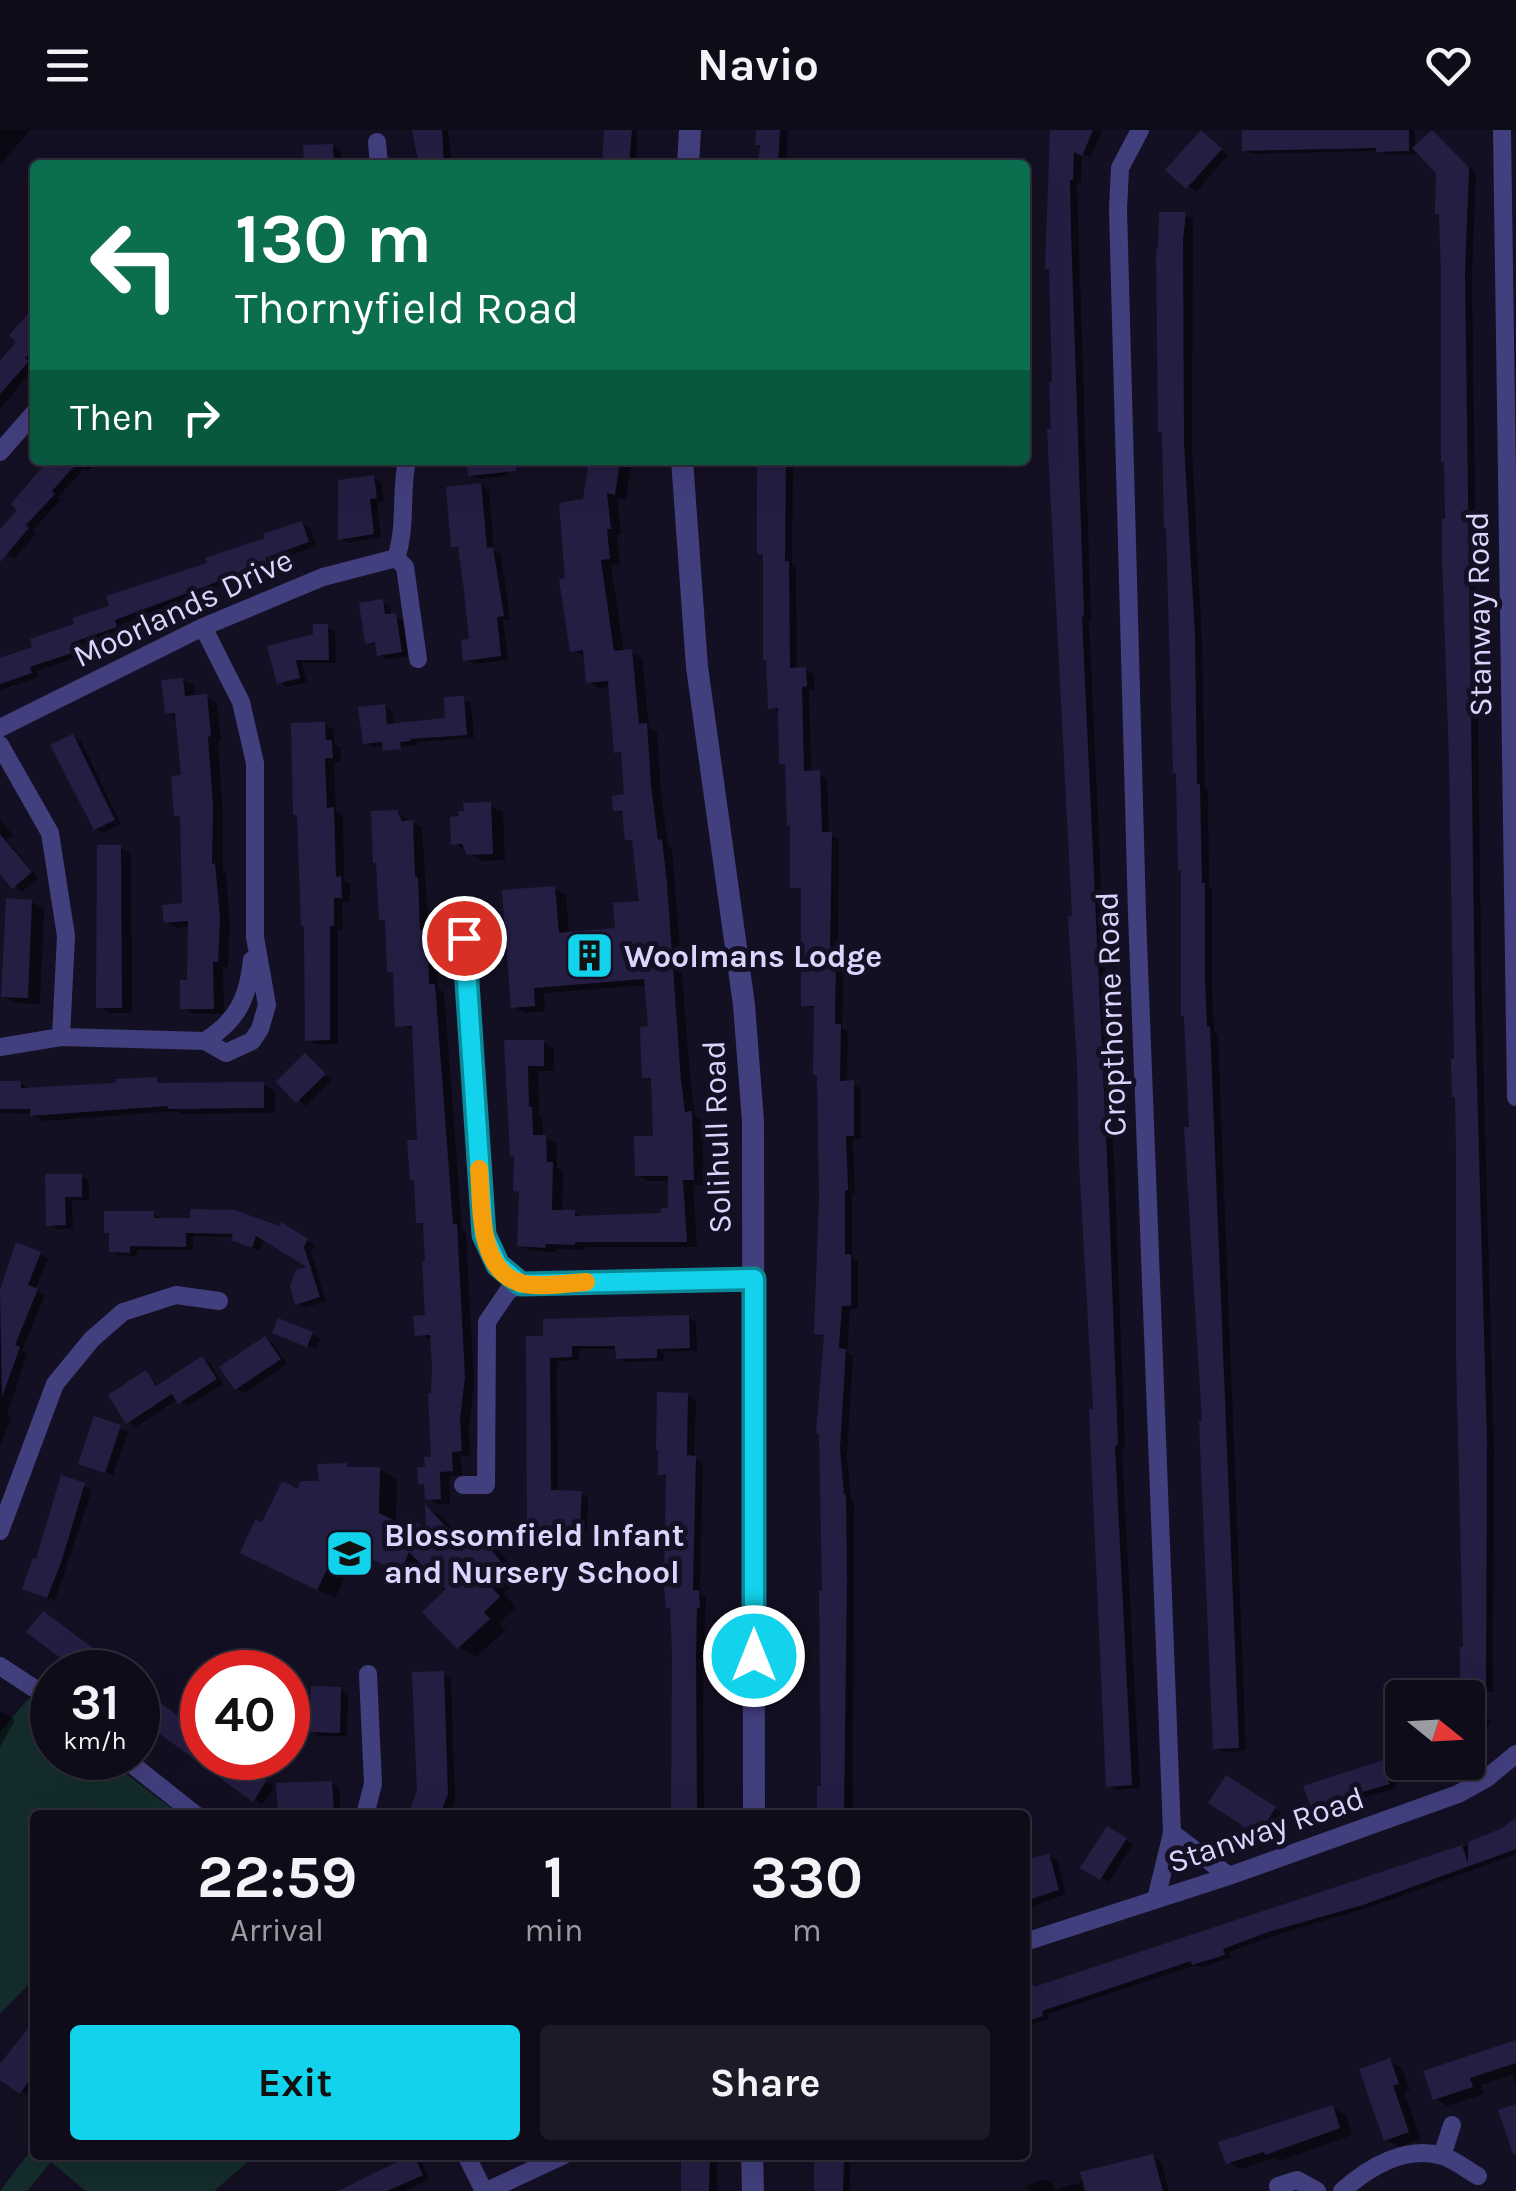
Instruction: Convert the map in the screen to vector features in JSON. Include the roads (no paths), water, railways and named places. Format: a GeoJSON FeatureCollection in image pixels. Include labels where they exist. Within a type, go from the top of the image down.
{"type":"FeatureCollection","features":[{"type":"Feature","properties":{"kind":"street"},"geometry":{"type":"LineString","coordinates":[[688,160],[690,130]]}},
{"type":"Feature","properties":{"kind":"street","name":"Cropthorne Road"},"geometry":{"type":"LineString","coordinates":[[1140,130],[1120,168],[1118,226],[1137,914],[1172,1832],[1156,1899]]}},
{"type":"Feature","properties":{"kind":"street","name":"Stanway Road"},"geometry":{"type":"LineString","coordinates":[[1502,130],[1516,1097]]}},
{"type":"Feature","properties":{"kind":"street"},"geometry":{"type":"LineString","coordinates":[[377,142],[379,160]]}},
{"type":"Feature","properties":{"kind":"street"},"geometry":{"type":"LineString","coordinates":[[0,452],[30,418]]}},
{"type":"Feature","properties":{"kind":"street"},"geometry":{"type":"LineString","coordinates":[[406,465],[404,536],[396,558],[404,567],[418,659]]}},
{"type":"Feature","properties":{"kind":"street","name":"Solihull Road"},"geometry":{"type":"LineString","coordinates":[[682,465],[697,668],[745,1024],[754,1121],[754,1810]]}},
{"type":"Feature","properties":{"kind":"street","name":"Moorlands Drive"},"geometry":{"type":"LineString","coordinates":[[0,728],[203,627],[323,577],[396,558]]}},
{"type":"Feature","properties":{"kind":"street"},"geometry":{"type":"LineString","coordinates":[[203,627],[241,702],[255,763],[255,936],[250,988],[229,1024],[205,1041]]}},
{"type":"Feature","properties":{"kind":"street"},"geometry":{"type":"LineString","coordinates":[[0,746],[50,833],[66,936],[61,1037]]}},
{"type":"Feature","properties":{"kind":"street"},"geometry":{"type":"LineString","coordinates":[[464,911],[463,966],[484,1235],[498,1265],[521,1284]]}},
{"type":"Feature","properties":{"kind":"street"},"geometry":{"type":"LineString","coordinates":[[0,1048],[61,1037],[205,1041],[226,1053],[252,1041],[267,1005],[255,936]]}},
{"type":"Feature","properties":{"kind":"street"},"geometry":{"type":"LineString","coordinates":[[463,1485],[486,1485],[488,1322],[508,1291],[521,1284],[754,1279]]}},
{"type":"Feature","properties":{"kind":"street"},"geometry":{"type":"LineString","coordinates":[[0,1531],[55,1384],[92,1339],[123,1312],[176,1294],[219,1301]]}},
{"type":"Feature","properties":{"kind":"street"},"geometry":{"type":"LineString","coordinates":[[0,1666],[30,1686]]}},
{"type":"Feature","properties":{"kind":"street"},"geometry":{"type":"LineString","coordinates":[[366,1810],[373,1784],[368,1674]]}},
{"type":"Feature","properties":{"kind":"street","name":"Stanway Road"},"geometry":{"type":"LineString","coordinates":[[1030,1940],[1228,1876],[1458,1794],[1487,1778],[1516,1754]]}},
{"type":"Feature","properties":{"kind":"street"},"geometry":{"type":"LineString","coordinates":[[152,1780],[190,1810]]}},
{"type":"Feature","properties":{"kind":"street"},"geometry":{"type":"LineString","coordinates":[[1172,1832],[1228,1876]]}},
{"type":"Feature","properties":{"kind":"street"},"geometry":{"type":"LineString","coordinates":[[1442,2156],[1452,2125]]}},
{"type":"Feature","properties":{"kind":"street"},"geometry":{"type":"LineString","coordinates":[[1342,2191],[1382,2162],[1400,2156],[1442,2156],[1478,2176]]}},
{"type":"Feature","properties":{"kind":"street"},"geometry":{"type":"LineString","coordinates":[[469,2160],[485,2191],[553,2160]]}},
{"type":"Feature","properties":{"kind":"street"},"geometry":{"type":"LineString","coordinates":[[752,2160],[752,2191]]}},
{"type":"Feature","properties":{"kind":"street"},"geometry":{"type":"LineString","coordinates":[[1278,2186],[1296,2180],[1318,2191]]}},
{"type":"Feature","properties":{"kind":"place","name":"Woolmans Lodge"},"geometry":{"type":"Point","coordinates":[589,956]}},
{"type":"Feature","properties":{"kind":"place","name":"Blossomfield Infant and Nursery School"},"geometry":{"type":"Point","coordinates":[349,1553]}}]}
